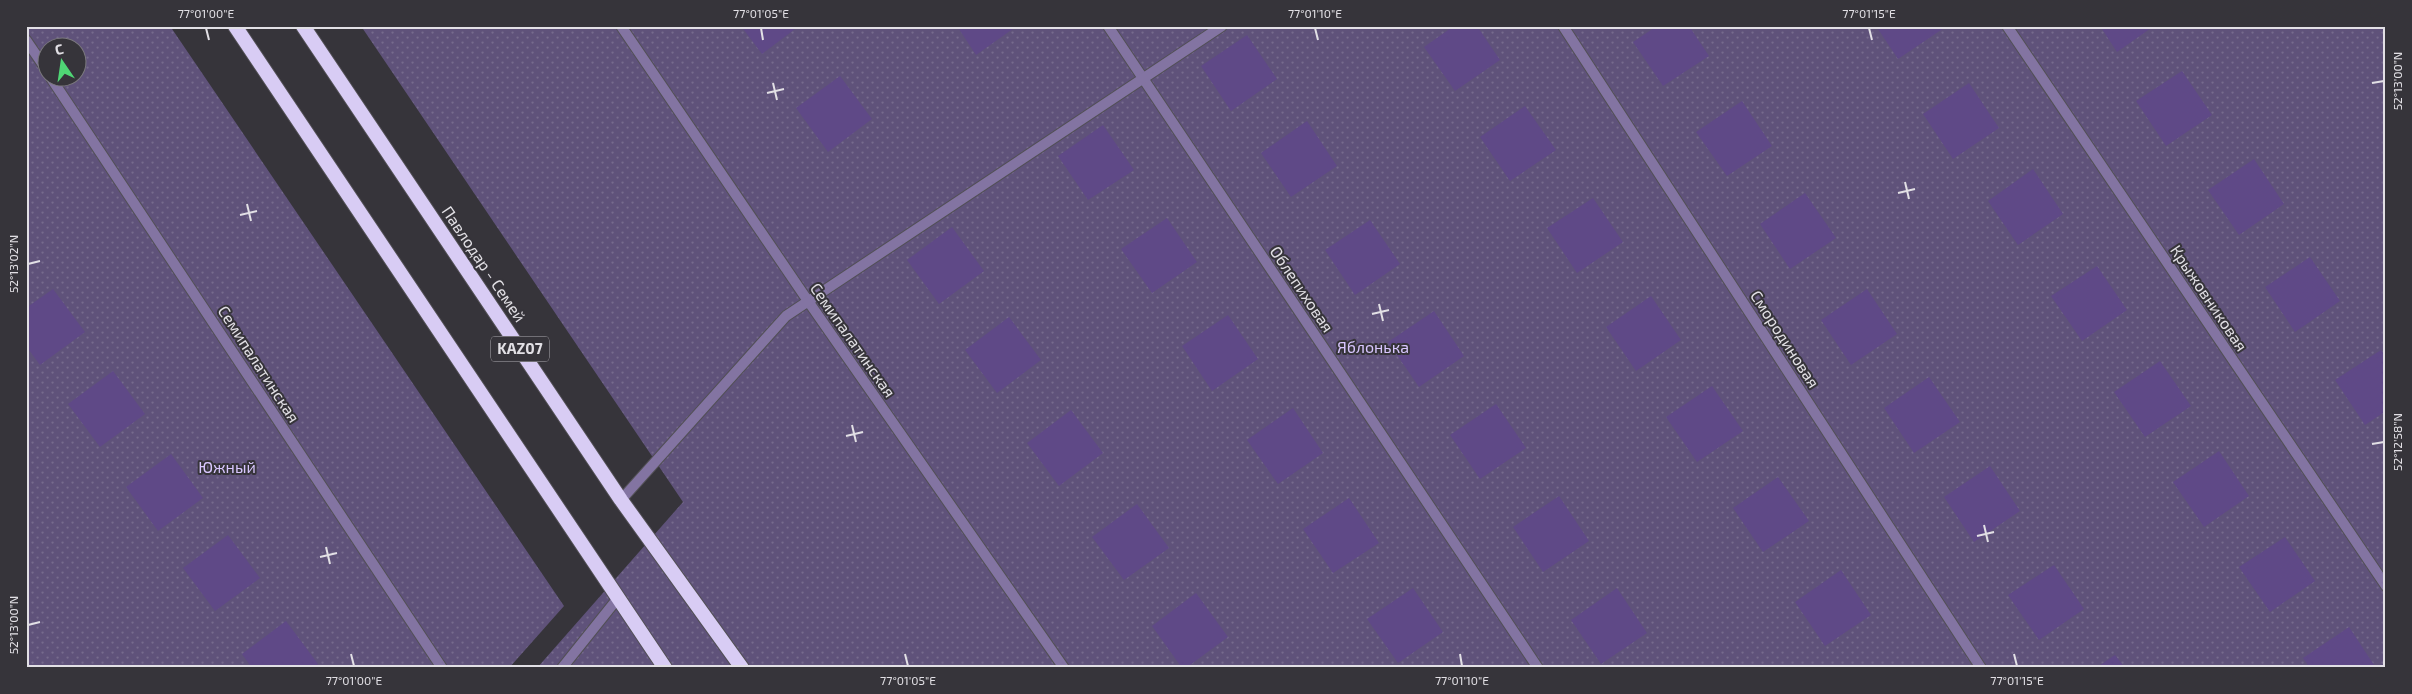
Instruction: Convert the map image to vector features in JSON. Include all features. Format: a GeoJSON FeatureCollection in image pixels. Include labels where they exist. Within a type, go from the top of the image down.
{"type":"FeatureCollection","features":[{"type":"Feature","properties":{"kind":"highway"},"geometry":{"type":"LineString","coordinates":[[235,26],[664,668]]}},
{"type":"Feature","properties":{"kind":"highway","name":"Павлодар - Семей"},"geometry":{"type":"LineString","coordinates":[[303,26],[621,500],[742,668]]}},
{"type":"Feature","properties":{"kind":"street","name":"Семипалатинская"},"geometry":{"type":"LineString","coordinates":[[621,26],[808,302],[1064,668]]}},
{"type":"Feature","properties":{"kind":"street","name":"Облепиховая"},"geometry":{"type":"LineString","coordinates":[[1108,26],[1538,668]]}},
{"type":"Feature","properties":{"kind":"street"},"geometry":{"type":"LineString","coordinates":[[621,500],[786,316],[1222,26]]}},
{"type":"Feature","properties":{"kind":"street","name":"Смородиновая"},"geometry":{"type":"LineString","coordinates":[[1563,26],[1982,668]]}},
{"type":"Feature","properties":{"kind":"street","name":"Крыжовниковая"},"geometry":{"type":"LineString","coordinates":[[2007,26],[2386,586]]}},
{"type":"Feature","properties":{"kind":"street"},"geometry":{"type":"LineString","coordinates":[[26,40],[38,57]]}},
{"type":"Feature","properties":{"kind":"street","name":"Семипалатинская"},"geometry":{"type":"LineString","coordinates":[[58,88],[442,668]]}},
{"type":"Feature","properties":{"kind":"street"},"geometry":{"type":"LineString","coordinates":[[562,668],[618,598]]}},
{"type":"Feature","properties":{"kind":"green space","name":"Южный"},"geometry":{"type":"Polygon","coordinates":[[[26,26],[170,26],[564,606],[509,668],[26,668],[26,26]]]}},
{"type":"Feature","properties":{"kind":"green space","name":"Яблонька"},"geometry":{"type":"Polygon","coordinates":[[[361,26],[2386,26],[2386,668],[537,668],[683,502],[361,26]]]}},
{"type":"Feature","properties":{"kind":"building"},"geometry":{"type":"Polygon","coordinates":[[[741,26],[799,26],[762,54],[741,26]]]}},
{"type":"Feature","properties":{"kind":"building"},"geometry":{"type":"Polygon","coordinates":[[[957,26],[1017,26],[976,55],[957,26]]]}},
{"type":"Feature","properties":{"kind":"building"},"geometry":{"type":"Polygon","coordinates":[[[1454,26],[1477,26],[1500,60],[1455,91],[1424,47],[1454,26]]]}},
{"type":"Feature","properties":{"kind":"building"},"geometry":{"type":"Polygon","coordinates":[[[1657,26],[1689,26],[1709,56],[1663,86],[1633,42],[1657,26]]]}},
{"type":"Feature","properties":{"kind":"building"},"geometry":{"type":"Polygon","coordinates":[[[1876,26],[1943,26],[1944,28],[1898,59],[1876,26]]]}},
{"type":"Feature","properties":{"kind":"building"},"geometry":{"type":"Polygon","coordinates":[[[2100,26],[2154,26],[2117,52],[2100,26]]]}},
{"type":"Feature","properties":{"kind":"building"},"geometry":{"type":"Polygon","coordinates":[[[1247,35],[1277,79],[1231,111],[1201,66],[1247,35]]]}},
{"type":"Feature","properties":{"kind":"building"},"geometry":{"type":"Polygon","coordinates":[[[2182,71],[2212,115],[2166,146],[2136,101],[2182,71]]]}},
{"type":"Feature","properties":{"kind":"building"},"geometry":{"type":"Polygon","coordinates":[[[840,76],[872,119],[828,152],[796,108],[840,76]]]}},
{"type":"Feature","properties":{"kind":"building"},"geometry":{"type":"Polygon","coordinates":[[[1969,83],[1999,128],[1953,159],[1923,114],[1969,83]]]}},
{"type":"Feature","properties":{"kind":"building"},"geometry":{"type":"Polygon","coordinates":[[[1742,101],[1772,146],[1727,176],[1696,132],[1742,101]]]}},
{"type":"Feature","properties":{"kind":"building"},"geometry":{"type":"Polygon","coordinates":[[[1525,106],[1556,150],[1510,181],[1480,137],[1525,106]]]}},
{"type":"Feature","properties":{"kind":"building"},"geometry":{"type":"Polygon","coordinates":[[[1307,121],[1337,166],[1291,197],[1261,153],[1307,121]]]}},
{"type":"Feature","properties":{"kind":"building"},"geometry":{"type":"Polygon","coordinates":[[[1103,125],[1134,170],[1088,200],[1058,156],[1103,125]]]}},
{"type":"Feature","properties":{"kind":"building"},"geometry":{"type":"Polygon","coordinates":[[[2254,159],[2284,204],[2239,235],[2208,190],[2254,159]]]}},
{"type":"Feature","properties":{"kind":"building"},"geometry":{"type":"Polygon","coordinates":[[[2033,169],[2063,214],[2018,245],[1988,201],[2033,169]]]}},
{"type":"Feature","properties":{"kind":"building"},"geometry":{"type":"Polygon","coordinates":[[[1805,193],[1836,238],[1790,269],[1760,224],[1805,193]]]}},
{"type":"Feature","properties":{"kind":"building"},"geometry":{"type":"Polygon","coordinates":[[[1593,198],[1623,242],[1577,273],[1547,228],[1593,198]]]}},
{"type":"Feature","properties":{"kind":"building"},"geometry":{"type":"Polygon","coordinates":[[[1167,218],[1197,262],[1152,293],[1121,249],[1167,218]]]}},
{"type":"Feature","properties":{"kind":"building"},"geometry":{"type":"Polygon","coordinates":[[[1370,220],[1400,264],[1355,295],[1325,250],[1370,220]]]}},
{"type":"Feature","properties":{"kind":"building"},"geometry":{"type":"Polygon","coordinates":[[[952,227],[984,271],[939,304],[907,260],[952,227]]]}},
{"type":"Feature","properties":{"kind":"building"},"geometry":{"type":"Polygon","coordinates":[[[2310,257],[2340,301],[2295,332],[2265,287],[2310,257]]]}},
{"type":"Feature","properties":{"kind":"building"},"geometry":{"type":"Polygon","coordinates":[[[2097,266],[2127,310],[2082,341],[2051,296],[2097,266]]]}},
{"type":"Feature","properties":{"kind":"building"},"geometry":{"type":"Polygon","coordinates":[[[53,289],[85,332],[40,365],[26,346],[26,308],[53,289]]]}},
{"type":"Feature","properties":{"kind":"building"},"geometry":{"type":"Polygon","coordinates":[[[1867,289],[1897,334],[1851,365],[1821,320],[1867,289]]]}},
{"type":"Feature","properties":{"kind":"building"},"geometry":{"type":"Polygon","coordinates":[[[1651,296],[1681,340],[1636,371],[1606,327],[1651,296]]]}},
{"type":"Feature","properties":{"kind":"building"},"geometry":{"type":"Polygon","coordinates":[[[1434,311],[1464,356],[1419,387],[1388,342],[1434,311]]]}},
{"type":"Feature","properties":{"kind":"building"},"geometry":{"type":"Polygon","coordinates":[[[1228,315],[1258,359],[1212,391],[1182,346],[1228,315]]]}},
{"type":"Feature","properties":{"kind":"building"},"geometry":{"type":"Polygon","coordinates":[[[1009,317],[1041,360],[997,393],[965,350],[1009,317]]]}},
{"type":"Feature","properties":{"kind":"building"},"geometry":{"type":"Polygon","coordinates":[[[2381,350],[2386,357],[2386,411],[2365,425],[2335,380],[2381,350]]]}},
{"type":"Feature","properties":{"kind":"building"},"geometry":{"type":"Polygon","coordinates":[[[2160,361],[2191,406],[2145,437],[2114,392],[2160,361]]]}},
{"type":"Feature","properties":{"kind":"building"},"geometry":{"type":"Polygon","coordinates":[[[113,371],[145,414],[100,447],[68,404],[113,371]]]}},
{"type":"Feature","properties":{"kind":"building"},"geometry":{"type":"Polygon","coordinates":[[[1929,377],[1960,422],[1914,453],[1884,408],[1929,377]]]}},
{"type":"Feature","properties":{"kind":"building"},"geometry":{"type":"Polygon","coordinates":[[[1712,386],[1743,431],[1697,462],[1666,417],[1712,386]]]}},
{"type":"Feature","properties":{"kind":"building"},"geometry":{"type":"Polygon","coordinates":[[[1496,404],[1526,448],[1480,479],[1450,435],[1496,404]]]}},
{"type":"Feature","properties":{"kind":"building"},"geometry":{"type":"Polygon","coordinates":[[[1293,408],[1323,453],[1278,484],[1247,440],[1293,408]]]}},
{"type":"Feature","properties":{"kind":"building"},"geometry":{"type":"Polygon","coordinates":[[[1071,410],[1103,453],[1059,486],[1027,443],[1071,410]]]}},
{"type":"Feature","properties":{"kind":"building"},"geometry":{"type":"Polygon","coordinates":[[[2219,451],[2249,496],[2204,527],[2173,482],[2219,451]]]}},
{"type":"Feature","properties":{"kind":"building"},"geometry":{"type":"Polygon","coordinates":[[[171,454],[203,498],[158,531],[126,487],[171,454]]]}},
{"type":"Feature","properties":{"kind":"building"},"geometry":{"type":"Polygon","coordinates":[[[1990,466],[2020,511],[1974,542],[1944,497],[1990,466]]]}},
{"type":"Feature","properties":{"kind":"building"},"geometry":{"type":"Polygon","coordinates":[[[1778,477],[1809,521],[1763,552],[1733,508],[1778,477]]]}},
{"type":"Feature","properties":{"kind":"building"},"geometry":{"type":"Polygon","coordinates":[[[1559,496],[1589,541],[1543,572],[1513,527],[1559,496]]]}},
{"type":"Feature","properties":{"kind":"building"},"geometry":{"type":"Polygon","coordinates":[[[1349,498],[1379,543],[1333,573],[1303,529],[1349,498]]]}},
{"type":"Feature","properties":{"kind":"building"},"geometry":{"type":"Polygon","coordinates":[[[1137,504],[1169,548],[1124,580],[1092,537],[1137,504]]]}},
{"type":"Feature","properties":{"kind":"building"},"geometry":{"type":"Polygon","coordinates":[[[228,535],[260,578],[215,611],[183,568],[228,535]]]}},
{"type":"Feature","properties":{"kind":"building"},"geometry":{"type":"Polygon","coordinates":[[[2285,537],[2315,581],[2270,612],[2239,567],[2285,537]]]}},
{"type":"Feature","properties":{"kind":"building"},"geometry":{"type":"Polygon","coordinates":[[[2054,565],[2084,609],[2039,640],[2008,595],[2054,565]]]}},
{"type":"Feature","properties":{"kind":"building"},"geometry":{"type":"Polygon","coordinates":[[[1841,570],[1871,615],[1825,646],[1795,602],[1841,570]]]}},
{"type":"Feature","properties":{"kind":"building"},"geometry":{"type":"Polygon","coordinates":[[[1413,588],[1443,632],[1398,663],[1367,619],[1413,588]]]}},
{"type":"Feature","properties":{"kind":"building"},"geometry":{"type":"Polygon","coordinates":[[[1617,588],[1647,633],[1601,664],[1571,620],[1617,588]]]}},
{"type":"Feature","properties":{"kind":"building"},"geometry":{"type":"Polygon","coordinates":[[[1196,593],[1228,637],[1186,668],[1182,668],[1152,626],[1196,593]]]}},
{"type":"Feature","properties":{"kind":"building"},"geometry":{"type":"Polygon","coordinates":[[[286,621],[318,664],[313,668],[252,668],[242,654],[286,621]]]}},
{"type":"Feature","properties":{"kind":"building"},"geometry":{"type":"Polygon","coordinates":[[[2349,627],[2376,668],[2310,668],[2303,658],[2349,627]]]}},
{"type":"Feature","properties":{"kind":"building"},"geometry":{"type":"Polygon","coordinates":[[[2115,655],[2125,668],[2096,668],[2115,655]]]}}]}
